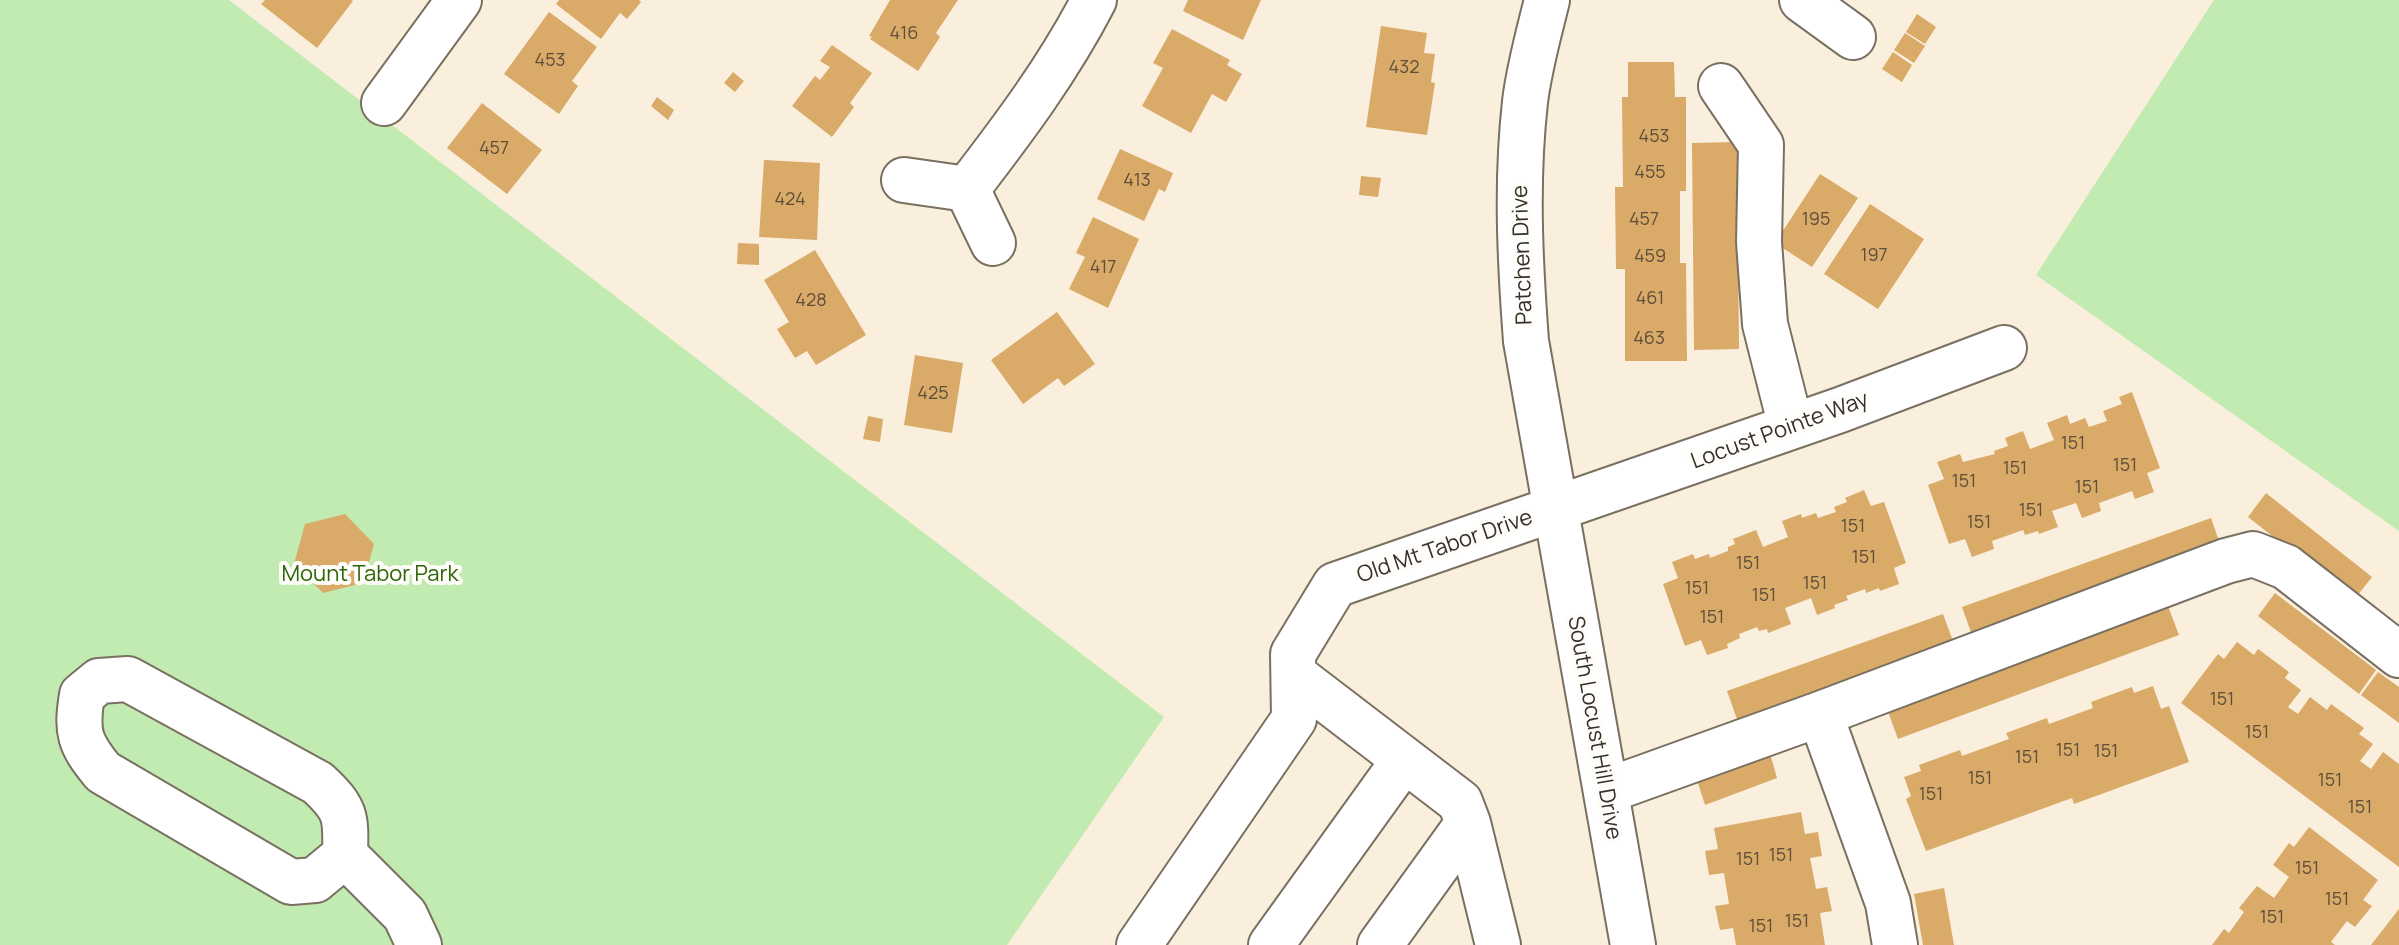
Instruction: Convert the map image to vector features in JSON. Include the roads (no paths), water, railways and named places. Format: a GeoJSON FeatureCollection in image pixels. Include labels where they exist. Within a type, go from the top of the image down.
{"type":"FeatureCollection","features":[{"type":"Feature","properties":{"kind":"street"},"geometry":{"type":"LineString","coordinates":[[384,103],[459,0]]}},
{"type":"Feature","properties":{"kind":"street"},"geometry":{"type":"LineString","coordinates":[[967,189],[1033,103],[1075,38],[1094,0]]}},
{"type":"Feature","properties":{"kind":"street","name":"Patchen Drive"},"geometry":{"type":"LineString","coordinates":[[1547,0],[1525,100],[1519,181],[1520,261],[1526,341],[1555,510]]}},
{"type":"Feature","properties":{"kind":"street"},"geometry":{"type":"LineString","coordinates":[[1802,0],[1853,37]]}},
{"type":"Feature","properties":{"kind":"street"},"geometry":{"type":"LineString","coordinates":[[1721,86],[1761,145],[1759,242],[1765,324],[1791,427]]}},
{"type":"Feature","properties":{"kind":"street"},"geometry":{"type":"LineString","coordinates":[[904,180],[967,189]]}},
{"type":"Feature","properties":{"kind":"street"},"geometry":{"type":"LineString","coordinates":[[967,189],[993,243]]}},
{"type":"Feature","properties":{"kind":"street","name":"Locust Pointe Way"},"geometry":{"type":"LineString","coordinates":[[1555,510],[2004,348]]}},
{"type":"Feature","properties":{"kind":"street","name":"Old Mt Tabor Drive"},"geometry":{"type":"LineString","coordinates":[[1294,675],[1293,654],[1335,585],[1555,510]]}},
{"type":"Feature","properties":{"kind":"street","name":"South Locust Hill Drive"},"geometry":{"type":"LineString","coordinates":[[1555,510],[1633,945]]}},
{"type":"Feature","properties":{"kind":"street"},"geometry":{"type":"LineString","coordinates":[[1606,791],[2226,561],[2253,554],[2286,567],[2399,655]]}},
{"type":"Feature","properties":{"kind":"street"},"geometry":{"type":"LineString","coordinates":[[1294,675],[1460,802],[1498,945]]}},
{"type":"Feature","properties":{"kind":"street"},"geometry":{"type":"LineString","coordinates":[[1151,941],[1294,719],[1294,675]]}},
{"type":"Feature","properties":{"kind":"street"},"geometry":{"type":"LineString","coordinates":[[345,855],[315,880],[291,882],[103,772],[85,750],[78,722],[82,695],[99,681],[128,679],[318,783],[336,800],[346,820],[345,855],[405,915],[419,945]]}},
{"type":"Feature","properties":{"kind":"street"},"geometry":{"type":"LineString","coordinates":[[1820,714],[1888,903],[1895,945]]}},
{"type":"Feature","properties":{"kind":"street"},"geometry":{"type":"LineString","coordinates":[[1271,945],[1404,760]]}},
{"type":"Feature","properties":{"kind":"street"},"geometry":{"type":"LineString","coordinates":[[1380,945],[1468,823]]}},
{"type":"Feature","properties":{"kind":"park label","name":"Mount Tabor Park"},"geometry":{"type":"Point","coordinates":[370,575]}}]}
